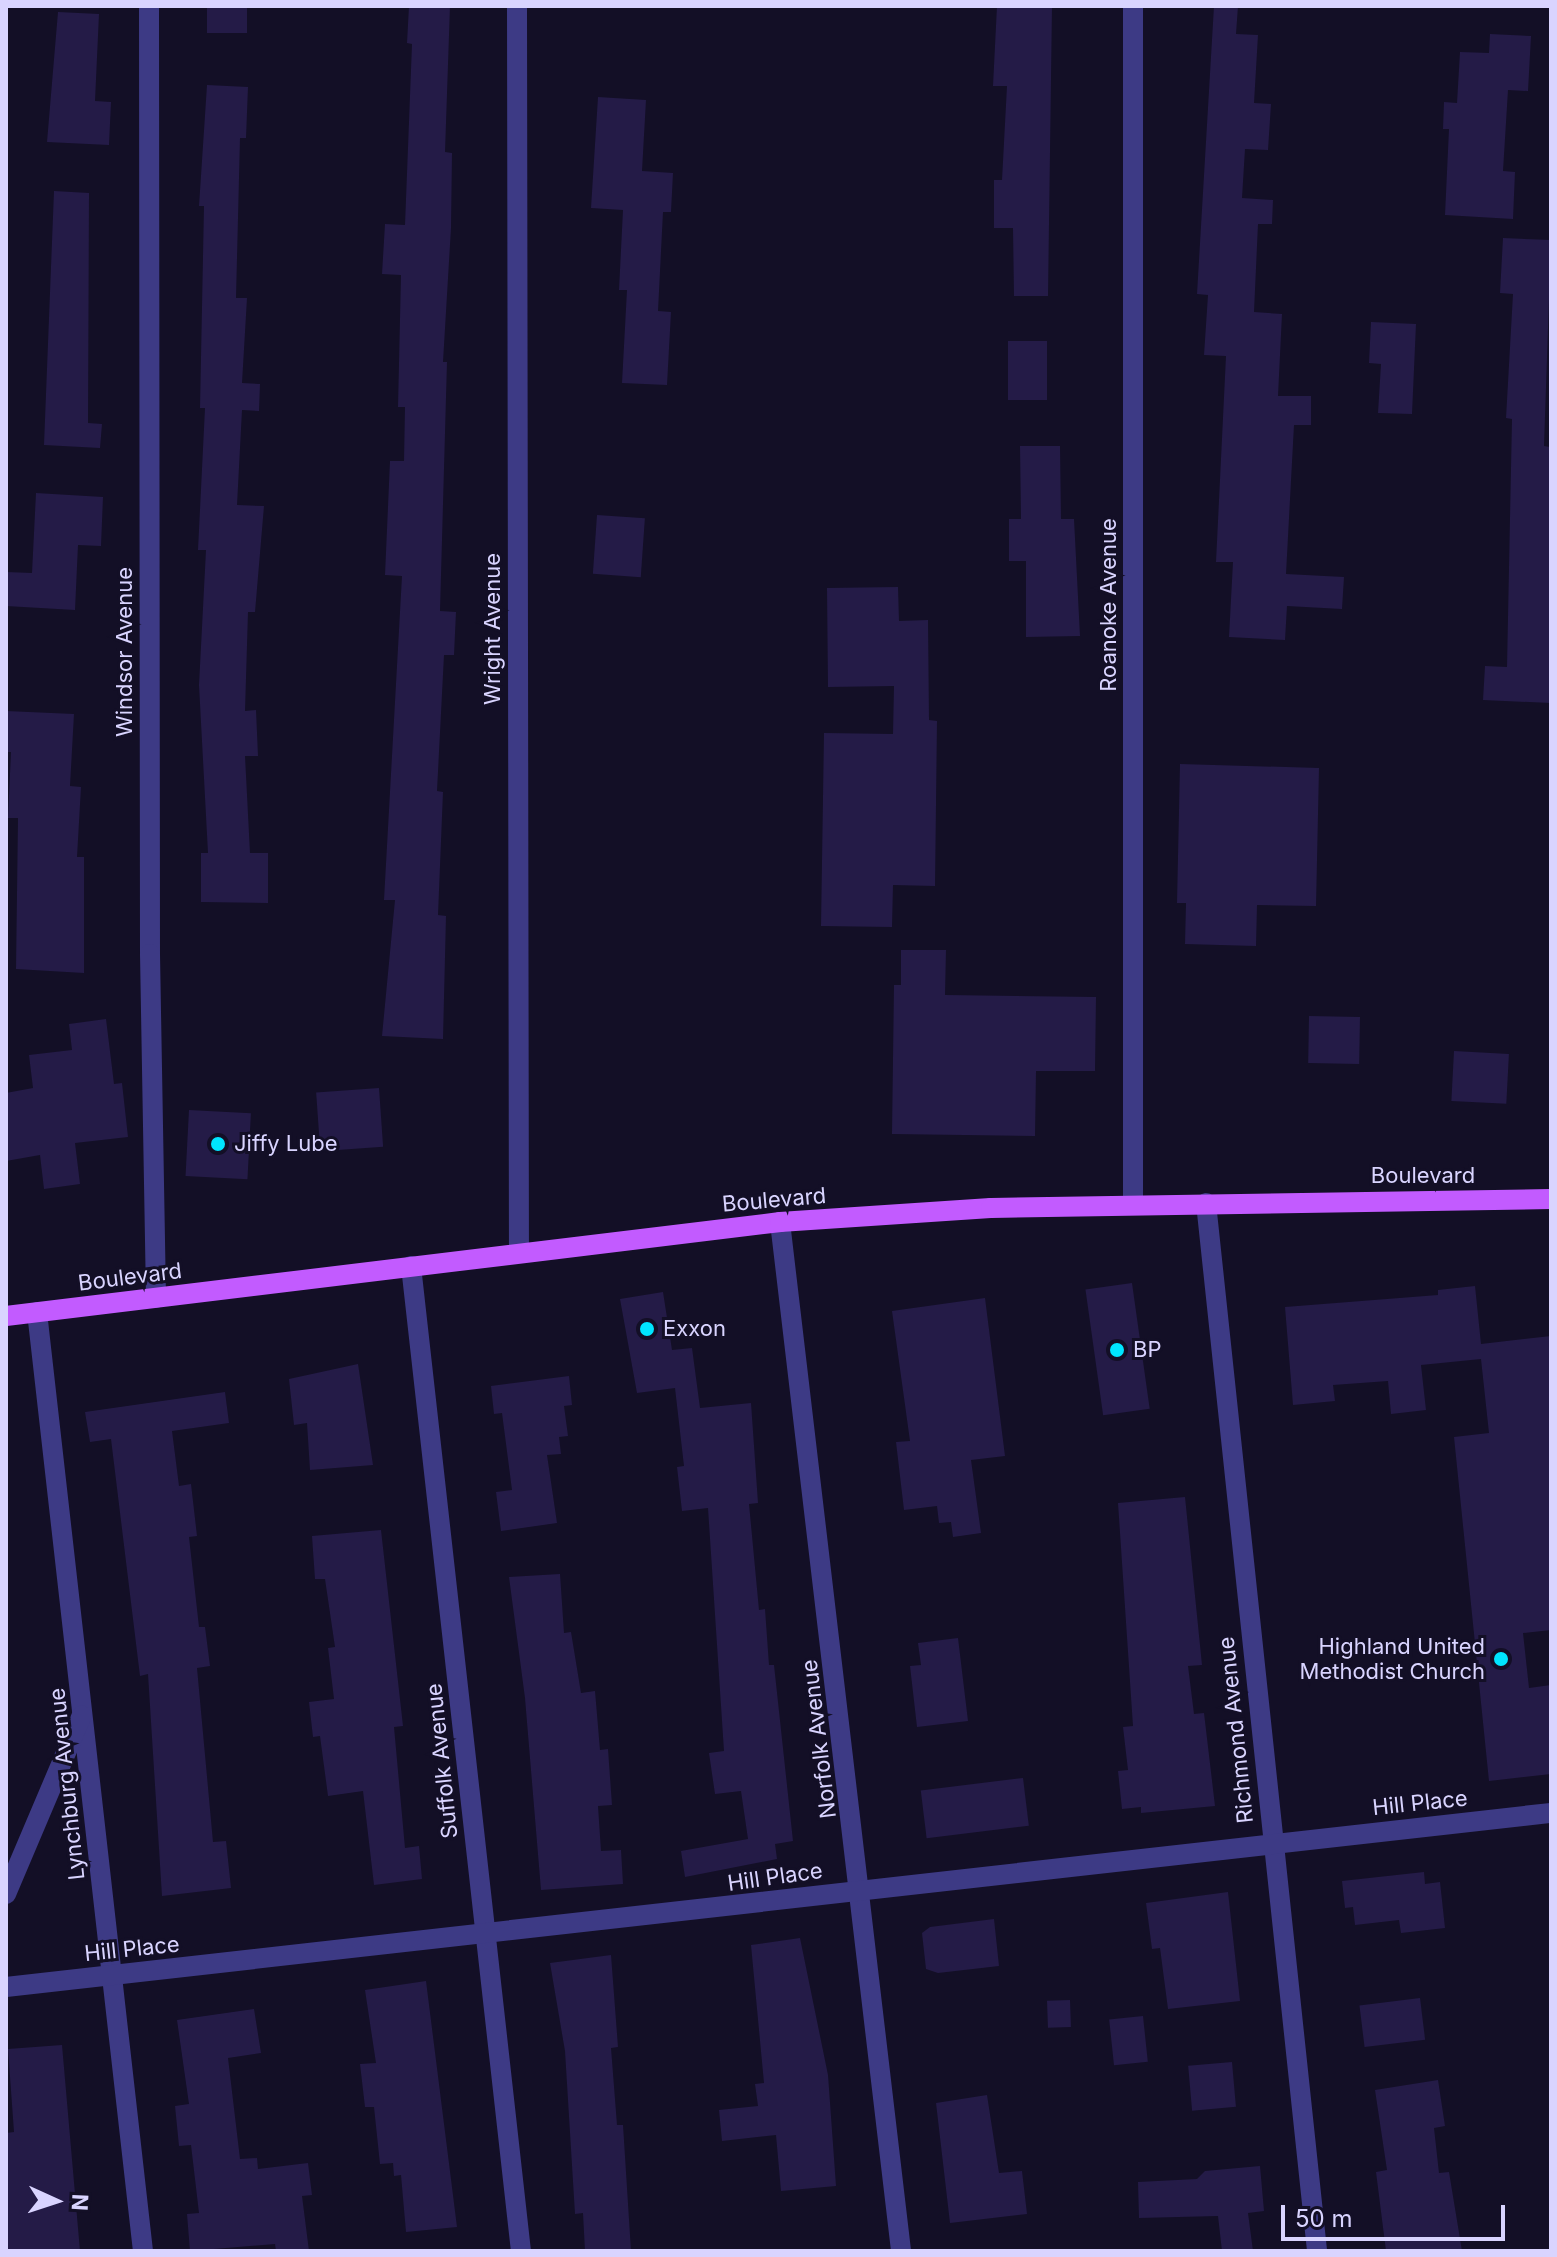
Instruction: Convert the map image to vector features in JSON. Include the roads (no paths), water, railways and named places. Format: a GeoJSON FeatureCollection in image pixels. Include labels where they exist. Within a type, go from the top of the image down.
{"type":"FeatureCollection","features":[{"type":"Feature","properties":{"kind":"main road","name":"Boulevard"},"geometry":{"type":"LineString","coordinates":[[6,1316],[780,1222],[1133,1205],[1551,1199]]}},
{"type":"Feature","properties":{"kind":"street","name":"Windsor Avenue"},"geometry":{"type":"LineString","coordinates":[[149,6],[150,954],[156,1298]]}},
{"type":"Feature","properties":{"kind":"street","name":"Wright Avenue"},"geometry":{"type":"LineString","coordinates":[[517,6],[519,1252]]}},
{"type":"Feature","properties":{"kind":"street","name":"Roanoke Avenue"},"geometry":{"type":"LineString","coordinates":[[1133,6],[1133,1205]]}},
{"type":"Feature","properties":{"kind":"street","name":"Richmond Avenue"},"geometry":{"type":"LineString","coordinates":[[1206,1203],[1317,2251]]}},
{"type":"Feature","properties":{"kind":"street","name":"Norfolk Avenue"},"geometry":{"type":"LineString","coordinates":[[780,1222],[901,2251]]}},
{"type":"Feature","properties":{"kind":"street","name":"Suffolk Avenue"},"geometry":{"type":"LineString","coordinates":[[411,1266],[521,2251]]}},
{"type":"Feature","properties":{"kind":"street","name":"Lynchburg Avenue"},"geometry":{"type":"LineString","coordinates":[[37,1312],[143,2251]]}},
{"type":"Feature","properties":{"kind":"street"},"geometry":{"type":"LineString","coordinates":[[6,1894],[84,1712]]}},
{"type":"Feature","properties":{"kind":"street","name":"Hill Place"},"geometry":{"type":"LineString","coordinates":[[6,1987],[1551,1813]]}},
{"type":"Feature","properties":{"kind":"place","name":"Jiffy Lube"},"geometry":{"type":"Point","coordinates":[218,1144]}},
{"type":"Feature","properties":{"kind":"place","name":"Exxon"},"geometry":{"type":"Point","coordinates":[647,1329]}},
{"type":"Feature","properties":{"kind":"place","name":"BP"},"geometry":{"type":"Point","coordinates":[1117,1350]}},
{"type":"Feature","properties":{"kind":"place","name":"Highland United Methodist Church"},"geometry":{"type":"Point","coordinates":[1501,1659]}}]}
